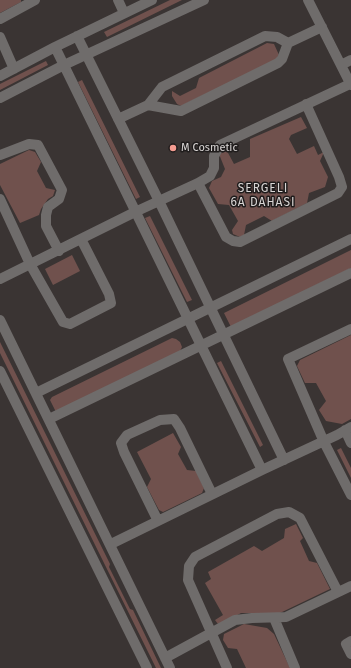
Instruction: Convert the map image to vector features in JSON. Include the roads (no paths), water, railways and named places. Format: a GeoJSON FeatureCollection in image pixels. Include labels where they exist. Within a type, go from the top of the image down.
{"type":"FeatureCollection","features":[{"type":"Feature","properties":{"kind":"street"},"geometry":{"type":"LineString","coordinates":[[0,19],[35,0]]}},
{"type":"Feature","properties":{"kind":"street"},"geometry":{"type":"LineString","coordinates":[[118,0],[124,13]]}},
{"type":"Feature","properties":{"kind":"street"},"geometry":{"type":"LineString","coordinates":[[0,76],[124,13],[140,2],[152,0]]}},
{"type":"Feature","properties":{"kind":"street"},"geometry":{"type":"LineString","coordinates":[[0,98],[86,54],[204,0]]}},
{"type":"Feature","properties":{"kind":"street"},"geometry":{"type":"LineString","coordinates":[[0,279],[135,212],[198,183],[210,176],[214,168],[214,156],[220,145],[351,84],[308,0]]}},
{"type":"Feature","properties":{"kind":"street"},"geometry":{"type":"LineString","coordinates":[[148,105],[181,111],[278,63],[282,59],[288,43],[322,27]]}},
{"type":"Feature","properties":{"kind":"street"},"geometry":{"type":"LineString","coordinates":[[77,36],[159,201],[284,460]]}},
{"type":"Feature","properties":{"kind":"street"},"geometry":{"type":"LineString","coordinates":[[118,120],[148,105],[162,87],[265,36],[277,37],[288,43]]}},
{"type":"Feature","properties":{"kind":"street"},"geometry":{"type":"LineString","coordinates":[[0,37],[14,69]]}},
{"type":"Feature","properties":{"kind":"street"},"geometry":{"type":"LineString","coordinates":[[55,47],[262,470]]}},
{"type":"Feature","properties":{"kind":"street"},"geometry":{"type":"LineString","coordinates":[[341,65],[351,60]]}},
{"type":"Feature","properties":{"kind":"street"},"geometry":{"type":"LineString","coordinates":[[198,183],[226,237],[233,242],[240,242],[338,193],[342,187],[339,177],[306,104]]}},
{"type":"Feature","properties":{"kind":"street"},"geometry":{"type":"LineString","coordinates":[[0,156],[29,144],[38,145],[62,190],[59,198],[48,207],[46,215],[46,226],[58,251]]}},
{"type":"Feature","properties":{"kind":"street"},"geometry":{"type":"LineString","coordinates":[[0,199],[30,264],[63,322],[70,324],[111,303],[109,294],[81,239]]}},
{"type":"Feature","properties":{"kind":"street"},"geometry":{"type":"LineString","coordinates":[[36,393],[351,239]]}},
{"type":"Feature","properties":{"kind":"street"},"geometry":{"type":"LineString","coordinates":[[49,419],[351,273]]}},
{"type":"Feature","properties":{"kind":"street"},"geometry":{"type":"LineString","coordinates":[[0,320],[111,544],[170,668]]}},
{"type":"Feature","properties":{"kind":"street"},"geometry":{"type":"LineString","coordinates":[[351,329],[288,359],[324,442],[351,495]]}},
{"type":"Feature","properties":{"kind":"street"},"geometry":{"type":"LineString","coordinates":[[0,371],[147,668]]}},
{"type":"Feature","properties":{"kind":"street"},"geometry":{"type":"LineString","coordinates":[[158,521],[121,444],[127,435],[160,420],[174,419],[180,428],[212,494]]}},
{"type":"Feature","properties":{"kind":"street"},"geometry":{"type":"LineString","coordinates":[[111,544],[262,470],[324,442],[348,428],[351,443]]}},
{"type":"Feature","properties":{"kind":"street"},"geometry":{"type":"LineString","coordinates":[[227,668],[188,580],[189,566],[195,557],[277,514],[289,512],[300,518],[338,592]]}},
{"type":"Feature","properties":{"kind":"street"},"geometry":{"type":"LineString","coordinates":[[165,658],[235,620],[286,617],[351,586]]}},
{"type":"Feature","properties":{"kind":"street"},"geometry":{"type":"LineString","coordinates":[[274,618],[295,668]]}},
{"type":"Feature","properties":{"kind":"street"},"geometry":{"type":"LineString","coordinates":[[351,642],[346,644],[351,654]]}},
{"type":"Feature","properties":{"kind":"place","name":"M Cosmetic"},"geometry":{"type":"Point","coordinates":[173,148]}},
{"type":"Feature","properties":{"kind":"district","name":"SERGELI 6A DAHASI"},"geometry":{"type":"Point","coordinates":[263,196]}}]}
